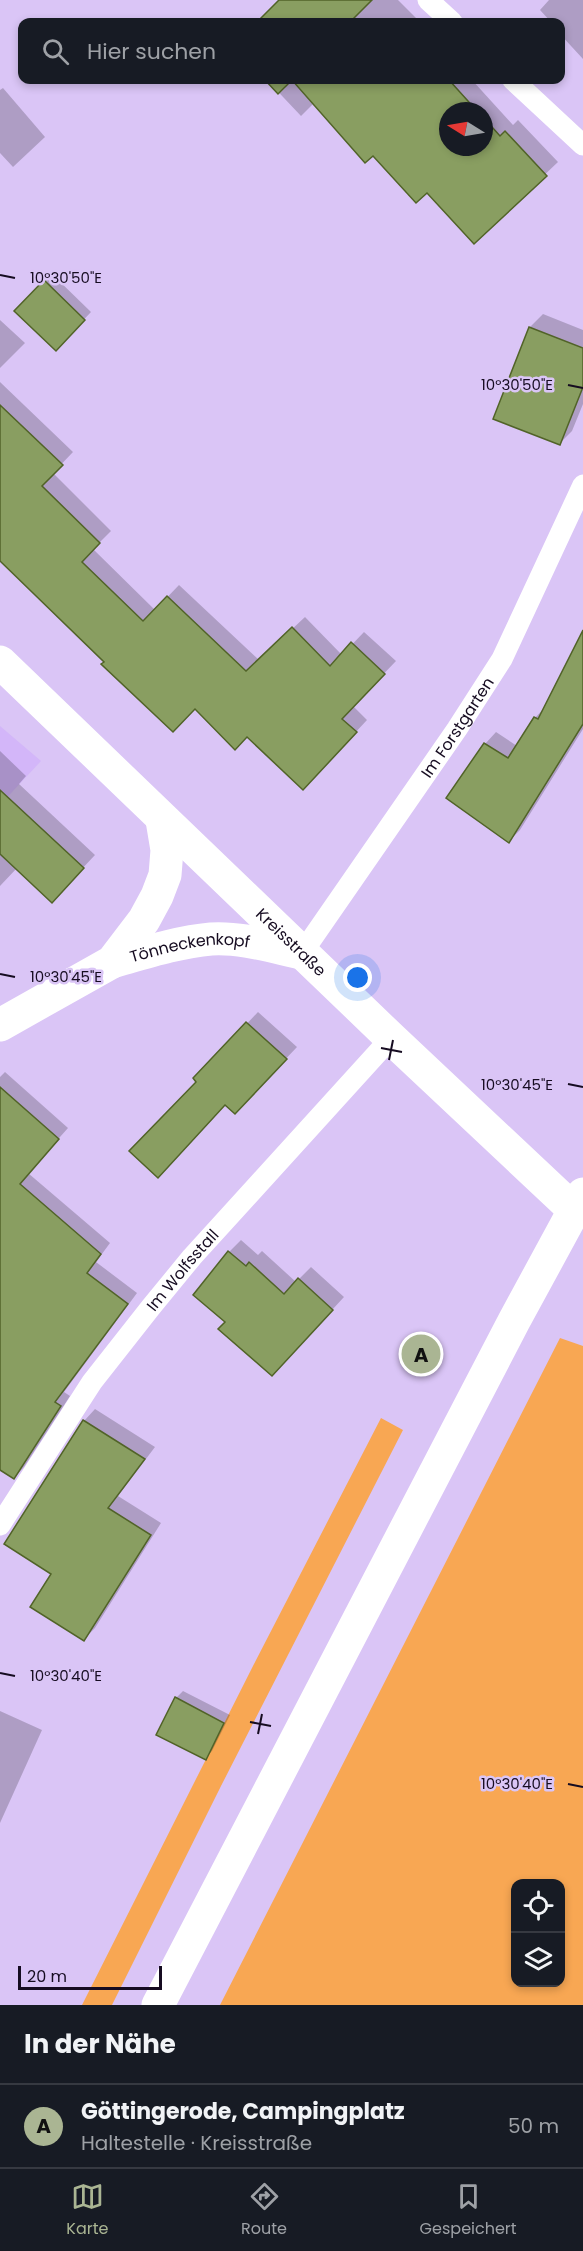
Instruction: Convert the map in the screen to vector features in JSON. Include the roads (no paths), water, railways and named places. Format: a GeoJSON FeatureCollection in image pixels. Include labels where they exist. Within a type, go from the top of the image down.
{"type":"FeatureCollection","features":[{"type":"Feature","properties":{"kind":"street","name":"Kreisstraße"},"geometry":{"type":"LineString","coordinates":[[0,662],[391,1038],[580,1208]]}},
{"type":"Feature","properties":{"kind":"street","name":"Tönneckenkopf"},"geometry":{"type":"LineString","coordinates":[[112,962],[144,920],[165,875],[167,850],[162,820]]}},
{"type":"Feature","properties":{"kind":"street","name":"Tönneckenkopf"},"geometry":{"type":"LineString","coordinates":[[0,1025],[112,962],[182,944],[212,939],[248,942],[302,953]]}},
{"type":"Feature","properties":{"kind":"street"},"geometry":{"type":"LineString","coordinates":[[158,2005],[514,1321],[580,1208]]}},
{"type":"Feature","properties":{"kind":"lane"},"geometry":{"type":"LineString","coordinates":[[428,0],[448,18]]}},
{"type":"Feature","properties":{"kind":"lane"},"geometry":{"type":"LineString","coordinates":[[517,84],[583,145]]}},
{"type":"Feature","properties":{"kind":"lane","name":"Im Forstgarten"},"geometry":{"type":"LineString","coordinates":[[302,953],[457,729],[502,659],[583,485]]}},
{"type":"Feature","properties":{"kind":"lane","name":"Im Wolfsstall"},"geometry":{"type":"LineString","coordinates":[[0,1525],[92,1382],[152,1306],[192,1257],[391,1038]]}},
{"type":"Feature","properties":{"kind":"place","name":"Göttingerode, Campingplatz"},"geometry":{"type":"Point","coordinates":[421,1354]}}]}
